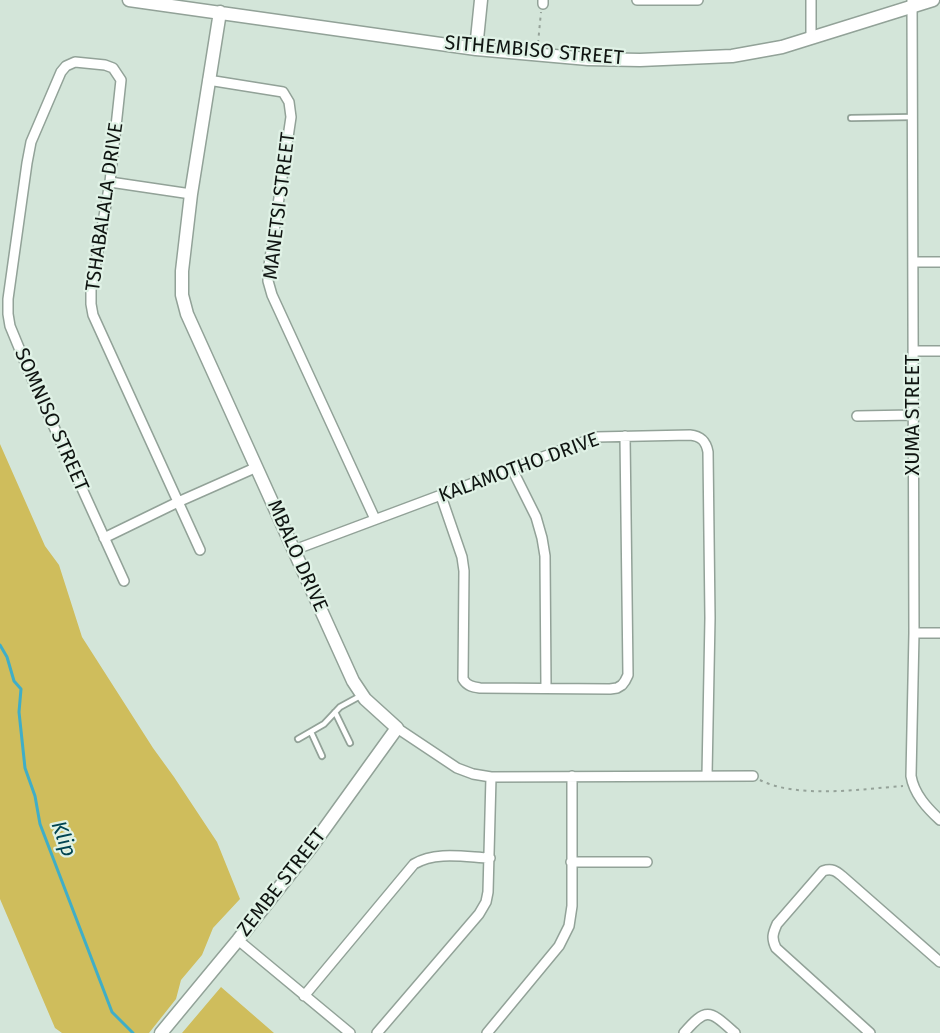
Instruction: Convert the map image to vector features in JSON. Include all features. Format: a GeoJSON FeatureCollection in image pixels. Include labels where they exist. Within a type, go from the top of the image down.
{"type":"FeatureCollection","features":[{"type":"Feature","properties":{"kind":"street","name":"SITHEMBISO STREET"},"geometry":{"type":"LineString","coordinates":[[129,0],[476,49],[588,59],[640,60],[732,56],[782,46],[913,3],[933,0]]}},
{"type":"Feature","properties":{"kind":"street"},"geometry":{"type":"LineString","coordinates":[[476,49],[481,0]]}},
{"type":"Feature","properties":{"kind":"street"},"geometry":{"type":"LineString","coordinates":[[637,0],[698,0]]}},
{"type":"Feature","properties":{"kind":"street"},"geometry":{"type":"LineString","coordinates":[[811,0],[811,38]]}},
{"type":"Feature","properties":{"kind":"street","name":"XUMA STREET"},"geometry":{"type":"LineString","coordinates":[[913,3],[914,633],[911,771],[913,785]]}},
{"type":"Feature","properties":{"kind":"street","name":"MBALO DRIVE"},"geometry":{"type":"LineString","coordinates":[[220,12],[191,194],[182,271],[182,295],[187,314],[353,681],[362,695],[397,728],[457,768],[474,774],[491,777],[753,776]]}},
{"type":"Feature","properties":{"kind":"street","name":"SOMNISO STREET"},"geometry":{"type":"LineString","coordinates":[[118,74],[113,68],[105,65],[75,62],[66,66],[61,72],[31,142],[8,299],[8,314],[10,326],[29,372],[124,581]]}},
{"type":"Feature","properties":{"kind":"street","name":"TSHABALALA DRIVE"},"geometry":{"type":"LineString","coordinates":[[118,74],[121,80],[110,182],[91,290],[91,304],[93,315],[200,550]]}},
{"type":"Feature","properties":{"kind":"street","name":"MANETSI STREET"},"geometry":{"type":"LineString","coordinates":[[208,80],[283,92],[289,102],[291,117],[268,281],[272,295],[375,519]]}},
{"type":"Feature","properties":{"kind":"street"},"geometry":{"type":"LineString","coordinates":[[110,182],[191,194]]}},
{"type":"Feature","properties":{"kind":"street"},"geometry":{"type":"LineString","coordinates":[[914,262],[940,262]]}},
{"type":"Feature","properties":{"kind":"street"},"geometry":{"type":"LineString","coordinates":[[913,351],[940,351]]}},
{"type":"Feature","properties":{"kind":"street"},"geometry":{"type":"LineString","coordinates":[[857,416],[913,416]]}},
{"type":"Feature","properties":{"kind":"street","name":"KALAMOTHO DRIVE"},"geometry":{"type":"LineString","coordinates":[[294,550],[597,436],[690,435],[701,438],[707,447],[710,606],[707,775]]}},
{"type":"Feature","properties":{"kind":"street"},"geometry":{"type":"LineString","coordinates":[[441,496],[462,557],[464,571],[463,679],[467,684],[480,688],[617,688],[628,675],[625,436]]}},
{"type":"Feature","properties":{"kind":"street"},"geometry":{"type":"LineString","coordinates":[[104,538],[257,467]]}},
{"type":"Feature","properties":{"kind":"street"},"geometry":{"type":"LineString","coordinates":[[512,469],[536,517],[545,556],[546,688]]}},
{"type":"Feature","properties":{"kind":"street"},"geometry":{"type":"LineString","coordinates":[[914,633],[940,633]]}},
{"type":"Feature","properties":{"kind":"street","name":"ZEMBE STREET"},"geometry":{"type":"LineString","coordinates":[[161,1033],[312,846],[397,728]]}},
{"type":"Feature","properties":{"kind":"street"},"geometry":{"type":"LineString","coordinates":[[488,1033],[554,954],[569,926],[572,906],[572,776]]}},
{"type":"Feature","properties":{"kind":"street"},"geometry":{"type":"LineString","coordinates":[[376,1033],[480,914],[486,902],[490,858],[491,777]]}},
{"type":"Feature","properties":{"kind":"street"},"geometry":{"type":"LineString","coordinates":[[913,785],[920,799],[940,820]]}},
{"type":"Feature","properties":{"kind":"street"},"geometry":{"type":"LineString","coordinates":[[304,996],[414,864],[433,856],[490,858]]}},
{"type":"Feature","properties":{"kind":"street"},"geometry":{"type":"LineString","coordinates":[[571,862],[647,861]]}},
{"type":"Feature","properties":{"kind":"street"},"geometry":{"type":"LineString","coordinates":[[870,1033],[776,948],[772,940],[777,924],[823,871],[835,870],[940,962]]}},
{"type":"Feature","properties":{"kind":"street"},"geometry":{"type":"LineString","coordinates":[[238,940],[350,1033]]}},
{"type":"Feature","properties":{"kind":"street"},"geometry":{"type":"LineString","coordinates":[[684,1033],[699,1017],[711,1014],[735,1033]]}},
{"type":"Feature","properties":{"kind":"lane"},"geometry":{"type":"LineString","coordinates":[[852,118],[913,117]]}},
{"type":"Feature","properties":{"kind":"lane"},"geometry":{"type":"LineString","coordinates":[[297,739],[324,724],[340,707],[362,695]]}},
{"type":"Feature","properties":{"kind":"lane"},"geometry":{"type":"LineString","coordinates":[[335,712],[350,743]]}},
{"type":"Feature","properties":{"kind":"lane"},"geometry":{"type":"LineString","coordinates":[[311,732],[322,756]]}},
{"type":"Feature","properties":{"kind":"path"},"geometry":{"type":"LineString","coordinates":[[537,54],[543,2]]}},
{"type":"Feature","properties":{"kind":"path"},"geometry":{"type":"LineString","coordinates":[[753,776],[768,783],[808,790],[847,791],[913,785]]}},
{"type":"Feature","properties":{"kind":"shaded area"},"geometry":{"type":"Polygon","coordinates":[[[0,444],[45,546],[59,565],[82,637],[217,842],[240,899],[213,928],[202,955],[181,980],[176,999],[149,1033],[62,1033],[55,1028],[0,899],[0,444]]]}},
{"type":"Feature","properties":{"kind":"shaded area"},"geometry":{"type":"Polygon","coordinates":[[[221,987],[274,1033],[182,1033],[221,987]]]}},
{"type":"Feature","properties":{"kind":"waterway","name":"Klip"},"geometry":{"type":"LineString","coordinates":[[0,645],[7,657],[14,681],[21,689],[19,712],[25,768],[35,796],[40,824],[112,1012],[133,1033]]}}]}
